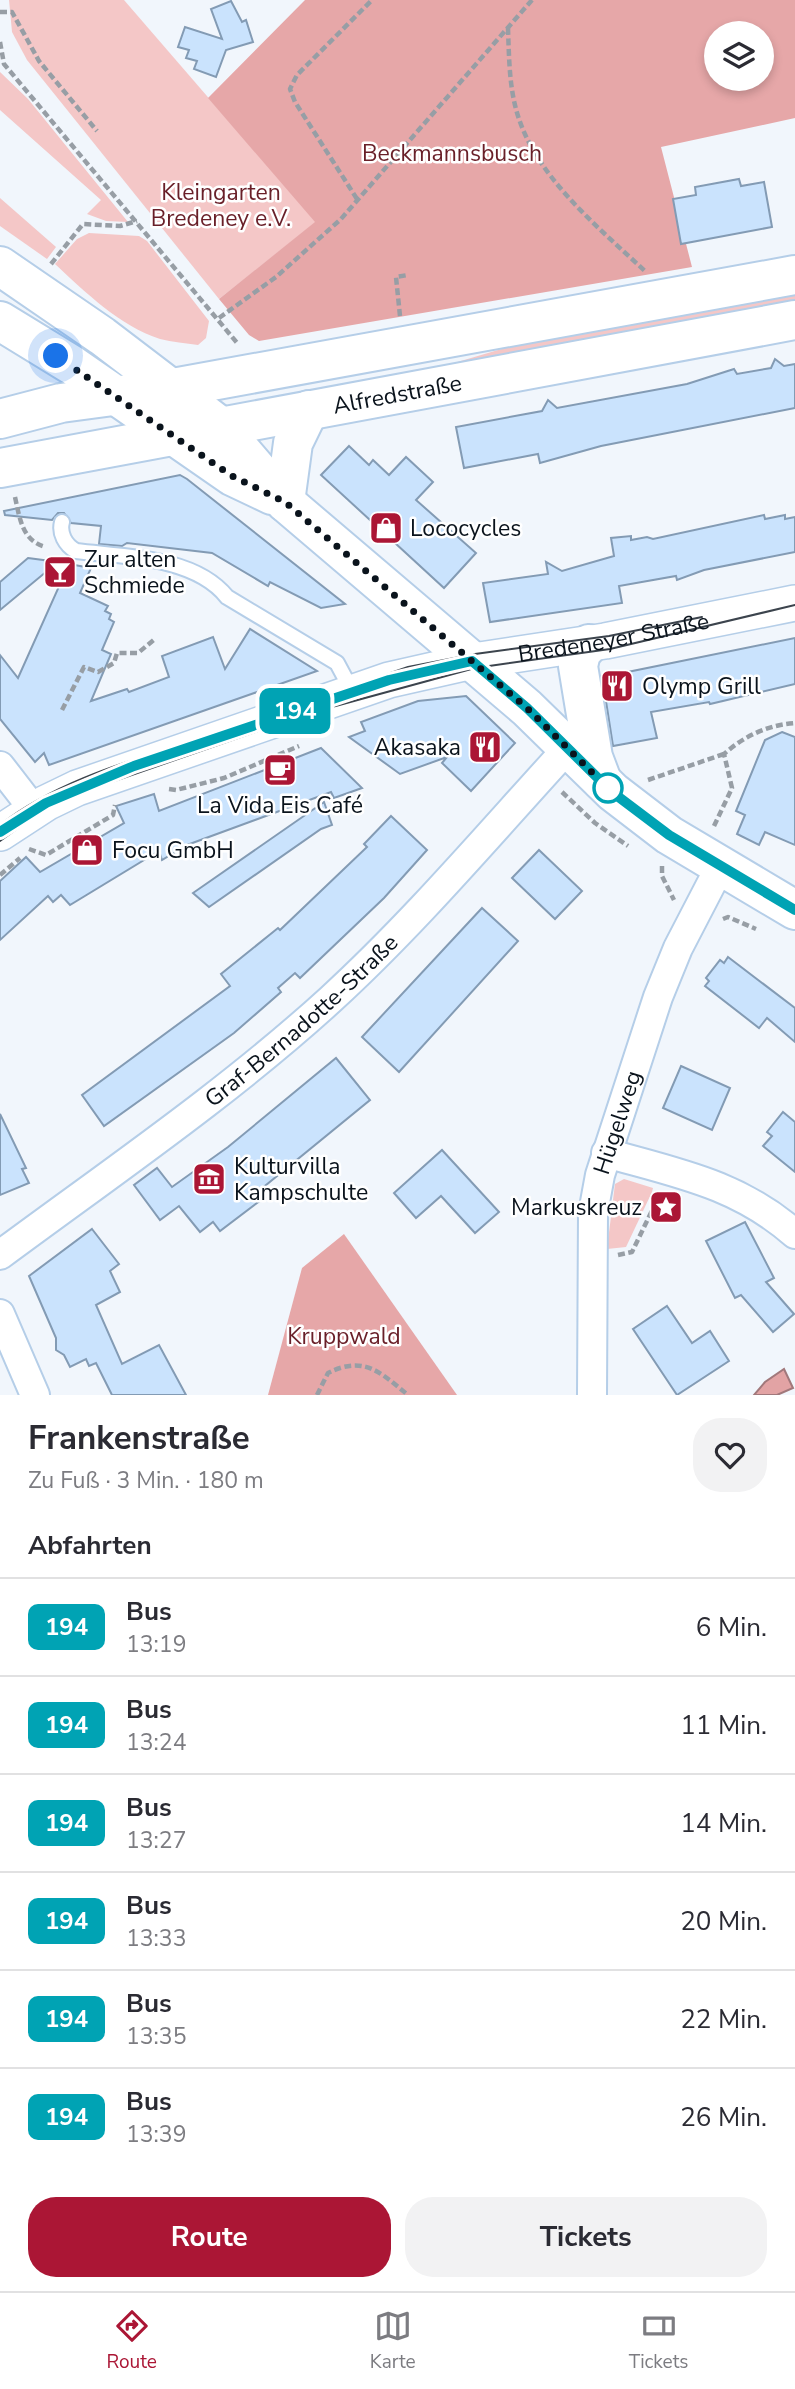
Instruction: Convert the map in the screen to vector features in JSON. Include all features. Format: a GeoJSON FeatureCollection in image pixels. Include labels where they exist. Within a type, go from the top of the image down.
{"type":"FeatureCollection","features":[{"type":"Feature","properties":{"kind":"main road"},"geometry":{"type":"LineString","coordinates":[[0,266],[173,388],[220,426],[285,502],[472,661],[603,783],[662,830],[714,852],[795,910]]}},
{"type":"Feature","properties":{"kind":"main road","name":"Alfredstraße"},"geometry":{"type":"LineString","coordinates":[[0,419],[61,403],[173,388],[795,275]]}},
{"type":"Feature","properties":{"kind":"main road","name":"Alfredstraße"},"geometry":{"type":"LineString","coordinates":[[4,466],[795,320]]}},
{"type":"Feature","properties":{"kind":"main road"},"geometry":{"type":"LineString","coordinates":[[0,321],[117,396],[169,435],[232,476],[285,502]]}},
{"type":"Feature","properties":{"kind":"main road"},"geometry":{"type":"LineString","coordinates":[[285,502],[293,443],[309,410]]}},
{"type":"Feature","properties":{"kind":"main road"},"geometry":{"type":"LineString","coordinates":[[589,643],[581,653],[578,666],[593,757],[603,783]]}},
{"type":"Feature","properties":{"kind":"street","name":"Bredeneyer Straße"},"geometry":{"type":"LineString","coordinates":[[0,832],[34,810],[102,778],[352,691],[472,661],[589,643],[795,603]]}},
{"type":"Feature","properties":{"kind":"street","name":"Graf-Bernadotte-Straße"},"geometry":{"type":"LineString","coordinates":[[0,1255],[203,1103],[330,1000],[395,937],[567,749]]}},
{"type":"Feature","properties":{"kind":"street"},"geometry":{"type":"LineString","coordinates":[[0,766],[34,810]]}},
{"type":"Feature","properties":{"kind":"street","name":"Hügelweg"},"geometry":{"type":"LineString","coordinates":[[592,1395],[593,1213],[606,1153],[658,997],[714,852]]}},
{"type":"Feature","properties":{"kind":"street"},"geometry":{"type":"LineString","coordinates":[[606,1153],[722,1186],[771,1213],[795,1234]]}},
{"type":"Feature","properties":{"kind":"street"},"geometry":{"type":"LineString","coordinates":[[0,1314],[35,1395]]}},
{"type":"Feature","properties":{"kind":"lane"},"geometry":{"type":"LineString","coordinates":[[62,522],[60,530],[68,544],[76,551],[163,566],[219,587],[227,597],[337,663],[352,691]]}},
{"type":"Feature","properties":{"kind":"path"},"geometry":{"type":"LineString","coordinates":[[357,200],[295,102],[290,89],[297,75],[372,0]]}},
{"type":"Feature","properties":{"kind":"path"},"geometry":{"type":"LineString","coordinates":[[219,318],[303,254],[357,200],[532,0]]}},
{"type":"Feature","properties":{"kind":"path"},"geometry":{"type":"LineString","coordinates":[[0,12],[12,12],[39,61],[97,131]]}},
{"type":"Feature","properties":{"kind":"path"},"geometry":{"type":"LineString","coordinates":[[508,27],[512,91],[531,146],[554,179],[585,212],[674,298]]}},
{"type":"Feature","properties":{"kind":"path"},"geometry":{"type":"LineString","coordinates":[[0,42],[2,62],[241,347]]}},
{"type":"Feature","properties":{"kind":"path"},"geometry":{"type":"LineString","coordinates":[[77,222],[120,226],[137,221]]}},
{"type":"Feature","properties":{"kind":"path"},"geometry":{"type":"LineString","coordinates":[[48,267],[83,224]]}},
{"type":"Feature","properties":{"kind":"path"},"geometry":{"type":"LineString","coordinates":[[401,317],[396,276],[408,275]]}},
{"type":"Feature","properties":{"kind":"path"},"geometry":{"type":"LineString","coordinates":[[4,466],[22,530],[35,545],[55,549],[68,544]]}},
{"type":"Feature","properties":{"kind":"path"},"geometry":{"type":"LineString","coordinates":[[62,710],[84,667],[99,673],[114,663],[117,653],[138,653],[156,638]]}},
{"type":"Feature","properties":{"kind":"path"},"geometry":{"type":"LineString","coordinates":[[647,780],[723,754],[737,742],[775,725],[795,723]]}},
{"type":"Feature","properties":{"kind":"path"},"geometry":{"type":"LineString","coordinates":[[166,788],[176,790],[224,778],[307,742]]}},
{"type":"Feature","properties":{"kind":"path"},"geometry":{"type":"LineString","coordinates":[[714,852],[732,788],[723,754]]}},
{"type":"Feature","properties":{"kind":"path"},"geometry":{"type":"LineString","coordinates":[[0,875],[30,848],[46,855],[113,815],[116,799]]}},
{"type":"Feature","properties":{"kind":"path"},"geometry":{"type":"LineString","coordinates":[[712,923],[728,917],[756,929]]}},
{"type":"Feature","properties":{"kind":"path"},"geometry":{"type":"LineString","coordinates":[[592,1255],[624,1255],[632,1252],[671,1171]]}},
{"type":"Feature","properties":{"kind":"path"},"geometry":{"type":"LineString","coordinates":[[317,1395],[328,1373],[355,1364],[378,1372],[408,1395]]}},
{"type":"Feature","properties":{"kind":"green space","name":"Kleingarten Bredeney e.V."},"geometry":{"type":"Polygon","coordinates":[[[9,0],[124,0],[316,222],[219,299],[27,60],[12,32],[9,0]]]}},
{"type":"Feature","properties":{"kind":"green space","name":"Beckmannsbusch"},"geometry":{"type":"Polygon","coordinates":[[[305,0],[795,0],[795,118],[661,147],[692,267],[259,341],[249,335],[219,299],[315,222],[208,98],[305,0]]]}},
{"type":"Feature","properties":{"kind":"green space"},"geometry":{"type":"Polygon","coordinates":[[[0,72],[28,99],[128,222],[106,221],[87,214],[101,200],[0,110],[0,72]]]}},
{"type":"Feature","properties":{"kind":"green space"},"geometry":{"type":"Polygon","coordinates":[[[0,198],[56,247],[47,259],[0,226],[0,198]]]}},
{"type":"Feature","properties":{"kind":"green space"},"geometry":{"type":"Polygon","coordinates":[[[89,233],[139,236],[147,241],[209,321],[206,338],[198,345],[160,339],[145,333],[117,317],[78,286],[55,264],[77,239],[89,233]]]}},
{"type":"Feature","properties":{"kind":"green space"},"geometry":{"type":"Polygon","coordinates":[[[795,289],[795,301],[785,304],[389,377],[454,363],[545,336],[795,289]]]}},
{"type":"Feature","properties":{"kind":"green space"},"geometry":{"type":"Polygon","coordinates":[[[624,1179],[653,1188],[626,1247],[607,1249],[615,1184],[624,1179]]]}},
{"type":"Feature","properties":{"kind":"green space","name":"Kruppwald"},"geometry":{"type":"Polygon","coordinates":[[[344,1234],[457,1395],[268,1395],[302,1268],[344,1234]]]}},
{"type":"Feature","properties":{"kind":"shaded area"},"geometry":{"type":"Polygon","coordinates":[[[784,1369],[793,1388],[777,1395],[754,1395],[765,1382],[784,1369]]]}},
{"type":"Feature","properties":{"kind":"building"},"geometry":{"type":"Polygon","coordinates":[[[231,1],[242,22],[246,20],[253,42],[226,50],[216,77],[194,69],[197,61],[186,58],[189,50],[178,47],[185,27],[222,39],[211,9],[231,1]]]}},
{"type":"Feature","properties":{"kind":"building"},"geometry":{"type":"Polygon","coordinates":[[[739,179],[741,186],[764,182],[772,227],[681,244],[673,199],[696,195],[695,187],[739,179]]]}},
{"type":"Feature","properties":{"kind":"building"},"geometry":{"type":"Polygon","coordinates":[[[775,359],[784,366],[795,364],[795,408],[601,446],[540,463],[538,454],[464,468],[456,427],[542,411],[548,400],[557,408],[687,384],[734,369],[737,374],[771,368],[775,359]]]}},
{"type":"Feature","properties":{"kind":"building"},"geometry":{"type":"Polygon","coordinates":[[[349,446],[369,465],[373,460],[389,475],[406,457],[433,482],[416,500],[476,553],[444,588],[321,475],[349,446]]]}},
{"type":"Feature","properties":{"kind":"building"},"geometry":{"type":"Polygon","coordinates":[[[180,475],[345,604],[321,608],[270,582],[268,586],[212,553],[127,543],[122,546],[99,544],[101,526],[71,523],[64,513],[58,513],[52,520],[5,515],[4,511],[180,475]]]}},
{"type":"Feature","properties":{"kind":"building"},"geometry":{"type":"Polygon","coordinates":[[[764,515],[765,519],[785,515],[785,519],[795,517],[795,552],[704,570],[677,580],[676,576],[619,586],[622,603],[490,622],[483,583],[548,574],[546,562],[562,571],[614,556],[611,538],[631,536],[631,540],[647,537],[653,539],[764,515]]]}},
{"type":"Feature","properties":{"kind":"building"},"geometry":{"type":"Polygon","coordinates":[[[28,558],[58,562],[0,610],[0,582],[28,558]]]}},
{"type":"Feature","properties":{"kind":"building"},"geometry":{"type":"Polygon","coordinates":[[[69,564],[91,568],[80,593],[108,606],[105,611],[111,614],[109,619],[114,622],[102,650],[111,654],[91,701],[127,689],[129,692],[169,677],[162,656],[213,637],[225,669],[250,629],[317,671],[49,765],[44,753],[35,762],[0,719],[0,655],[18,678],[69,564]]]}},
{"type":"Feature","properties":{"kind":"building"},"geometry":{"type":"Polygon","coordinates":[[[795,638],[795,684],[710,704],[709,702],[651,712],[657,738],[613,746],[603,682],[608,676],[795,638]]]}},
{"type":"Feature","properties":{"kind":"building"},"geometry":{"type":"Polygon","coordinates":[[[466,696],[515,743],[471,791],[442,763],[447,757],[400,774],[349,737],[365,731],[361,722],[418,701],[466,696]]]}},
{"type":"Feature","properties":{"kind":"building"},"geometry":{"type":"Polygon","coordinates":[[[782,732],[795,737],[795,845],[765,832],[759,845],[737,834],[745,815],[736,811],[765,740],[782,732]]]}},
{"type":"Feature","properties":{"kind":"building"},"geometry":{"type":"Polygon","coordinates":[[[321,748],[362,788],[334,798],[331,792],[187,845],[162,860],[159,851],[70,905],[61,895],[53,902],[48,896],[0,940],[0,881],[26,857],[40,872],[124,823],[116,806],[154,794],[159,811],[321,748]]]}},
{"type":"Feature","properties":{"kind":"building"},"geometry":{"type":"Polygon","coordinates":[[[324,802],[332,825],[321,829],[209,907],[193,893],[324,802]]]}},
{"type":"Feature","properties":{"kind":"building"},"geometry":{"type":"Polygon","coordinates":[[[391,816],[427,850],[384,898],[300,978],[295,973],[278,988],[281,992],[234,1033],[104,1126],[82,1095],[230,986],[221,974],[278,928],[280,930],[367,847],[364,844],[391,816]]]}},
{"type":"Feature","properties":{"kind":"building"},"geometry":{"type":"Polygon","coordinates":[[[539,850],[582,891],[555,919],[512,878],[539,850]]]}},
{"type":"Feature","properties":{"kind":"building"},"geometry":{"type":"Polygon","coordinates":[[[482,908],[518,941],[399,1072],[362,1037],[482,908]]]}},
{"type":"Feature","properties":{"kind":"building"},"geometry":{"type":"Polygon","coordinates":[[[728,957],[795,1008],[795,1042],[767,1018],[759,1028],[705,986],[709,981],[706,978],[720,960],[724,963],[728,957]]]}},
{"type":"Feature","properties":{"kind":"building"},"geometry":{"type":"Polygon","coordinates":[[[336,1058],[370,1100],[260,1190],[265,1197],[220,1231],[213,1222],[200,1232],[179,1206],[160,1220],[134,1185],[157,1168],[172,1187],[228,1147],[336,1058]]]}},
{"type":"Feature","properties":{"kind":"building"},"geometry":{"type":"Polygon","coordinates":[[[681,1066],[730,1088],[712,1130],[663,1108],[681,1066]]]}},
{"type":"Feature","properties":{"kind":"building"},"geometry":{"type":"Polygon","coordinates":[[[783,1112],[795,1122],[795,1172],[763,1146],[772,1136],[767,1132],[783,1112]]]}},
{"type":"Feature","properties":{"kind":"building"},"geometry":{"type":"Polygon","coordinates":[[[0,1114],[26,1168],[22,1169],[29,1183],[0,1195],[0,1114]]]}},
{"type":"Feature","properties":{"kind":"building"},"geometry":{"type":"Polygon","coordinates":[[[442,1150],[499,1212],[475,1233],[441,1196],[416,1218],[394,1193],[442,1150]]]}},
{"type":"Feature","properties":{"kind":"building"},"geometry":{"type":"Polygon","coordinates":[[[745,1222],[774,1278],[766,1282],[794,1314],[773,1332],[741,1295],[735,1298],[706,1241],[745,1222]]]}},
{"type":"Feature","properties":{"kind":"building"},"geometry":{"type":"Polygon","coordinates":[[[92,1229],[119,1264],[110,1271],[120,1292],[96,1305],[122,1364],[159,1345],[186,1395],[112,1395],[96,1363],[89,1366],[86,1359],[70,1367],[64,1355],[56,1350],[56,1338],[29,1276],[92,1229]]]}},
{"type":"Feature","properties":{"kind":"building"},"geometry":{"type":"Polygon","coordinates":[[[667,1306],[692,1343],[710,1331],[729,1361],[677,1395],[633,1329],[667,1306]]]}},
{"type":"Feature","properties":{"kind":"tram line"},"geometry":{"type":"LineString","coordinates":[[0,841],[42,811],[80,793],[310,713],[475,668],[610,649],[795,605]]}},
{"type":"Feature","properties":{"kind":"tram line"},"geometry":{"type":"LineString","coordinates":[[254,720],[408,667],[475,654],[609,636],[702,617]]}},
{"type":"Feature","properties":{"kind":"tram line"},"geometry":{"type":"LineString","coordinates":[[0,825],[25,808],[80,780],[227,729]]}},
{"type":"Feature","properties":{"kind":"bus line","name":"194"},"geometry":{"type":"LineString","coordinates":[[0,832],[46,803],[134,766],[389,680],[472,661],[527,708],[612,792],[669,835],[795,910]]}},
{"type":"Feature","properties":{"kind":"place","name":"Lococycles"},"geometry":{"type":"Point","coordinates":[386,528]}},
{"type":"Feature","properties":{"kind":"place","name":"Zur alten Schmiede"},"geometry":{"type":"Point","coordinates":[60,572]}},
{"type":"Feature","properties":{"kind":"place","name":"Olymp Grill"},"geometry":{"type":"Point","coordinates":[617,686]}},
{"type":"Feature","properties":{"kind":"place","name":"Akasaka"},"geometry":{"type":"Point","coordinates":[485,747]}},
{"type":"Feature","properties":{"kind":"place","name":"La Vida Eis Café"},"geometry":{"type":"Point","coordinates":[280,770]}},
{"type":"Feature","properties":{"kind":"place","name":"Focu GmbH"},"geometry":{"type":"Point","coordinates":[87,850]}},
{"type":"Feature","properties":{"kind":"place","name":"Kulturvilla Kampschulte"},"geometry":{"type":"Point","coordinates":[209,1179]}},
{"type":"Feature","properties":{"kind":"place","name":"Markuskreuz"},"geometry":{"type":"Point","coordinates":[666,1207]}},
{"type":"Feature","properties":{"kind":"route"},"geometry":{"type":"LineString","coordinates":[[56,356],[232,476],[285,502],[527,708],[608,788]]}}]}
